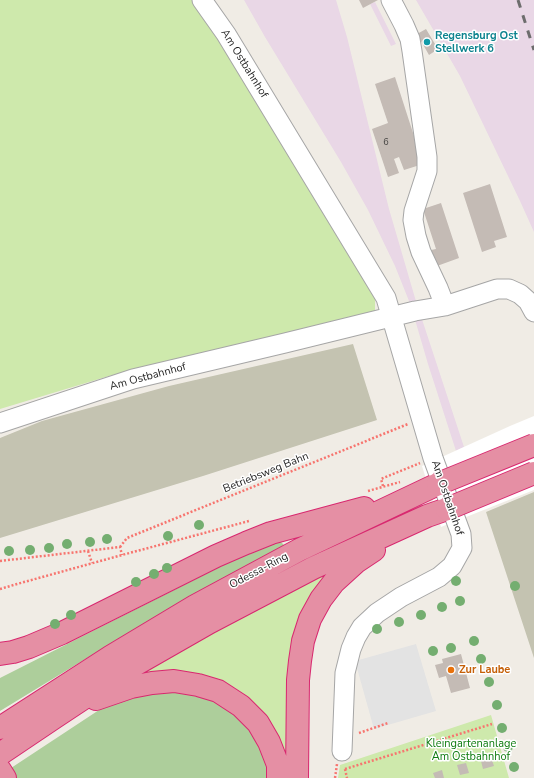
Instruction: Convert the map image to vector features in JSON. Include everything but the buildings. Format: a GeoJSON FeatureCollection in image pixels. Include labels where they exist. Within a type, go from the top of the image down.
{"type":"FeatureCollection","features":[{"type":"Feature","properties":{"kind":"highway","name":"Odessa-Ring"},"geometry":{"type":"LineString","coordinates":[[7,723],[110,657],[195,606],[299,550],[438,484],[534,445]]}},
{"type":"Feature","properties":{"kind":"highway","name":"Odessa-Ring"},"geometry":{"type":"LineString","coordinates":[[0,754],[126,670],[210,622],[313,568],[437,512],[534,474]]}},
{"type":"Feature","properties":{"kind":"highway"},"geometry":{"type":"LineString","coordinates":[[0,654],[29,647],[62,633],[216,556],[271,533],[416,495]]}},
{"type":"Feature","properties":{"kind":"highway"},"geometry":{"type":"LineString","coordinates":[[297,778],[299,668],[303,641],[310,619],[321,599],[334,582],[356,562],[386,542],[437,512]]}},
{"type":"Feature","properties":{"kind":"highway"},"geometry":{"type":"LineString","coordinates":[[55,717],[101,697],[131,687],[174,681],[198,685],[218,691],[241,706],[258,723],[269,742],[278,765],[278,778]]}},
{"type":"Feature","properties":{"kind":"highway"},"geometry":{"type":"LineString","coordinates":[[0,770],[5,778]]}},
{"type":"Feature","properties":{"kind":"street","name":"Am Ostbahnhof"},"geometry":{"type":"LineString","coordinates":[[202,0],[226,34],[386,298],[433,458],[461,534],[462,548],[452,566],[439,578],[401,597],[377,612],[362,627],[356,637],[351,649],[345,673],[343,753]]}},
{"type":"Feature","properties":{"kind":"street"},"geometry":{"type":"LineString","coordinates":[[391,0],[410,38],[427,157],[427,171],[414,211],[413,220],[421,252],[445,306]]}},
{"type":"Feature","properties":{"kind":"street","name":"Am Ostbahnhof"},"geometry":{"type":"LineString","coordinates":[[0,423],[133,379],[392,317],[445,306],[497,289],[509,289],[520,294],[528,301],[534,312]]}},
{"type":"Feature","properties":{"kind":"path","name":"Betriebsweg Bahn"},"geometry":{"type":"LineString","coordinates":[[92,563],[122,555],[120,547],[127,538],[422,418]]}},
{"type":"Feature","properties":{"kind":"path"},"geometry":{"type":"LineString","coordinates":[[383,486],[381,479],[425,461]]}},
{"type":"Feature","properties":{"kind":"path"},"geometry":{"type":"LineString","coordinates":[[0,561],[120,547]]}},
{"type":"Feature","properties":{"kind":"path"},"geometry":{"type":"LineString","coordinates":[[0,589],[92,563],[88,551]]}},
{"type":"Feature","properties":{"kind":"path"},"geometry":{"type":"LineString","coordinates":[[343,753],[388,723]]}},
{"type":"Feature","properties":{"kind":"path"},"geometry":{"type":"LineString","coordinates":[[343,753],[492,724]]}},
{"type":"Feature","properties":{"kind":"shaded area"},"geometry":{"type":"Polygon","coordinates":[[[244,0],[336,0],[347,37],[389,209],[415,298],[464,447],[456,451],[411,306],[395,266],[368,210],[341,162],[244,0]]]}},
{"type":"Feature","properties":{"kind":"shaded area"},"geometry":{"type":"Polygon","coordinates":[[[416,0],[534,0],[534,232],[460,76],[416,0]]]}},
{"type":"Feature","properties":{"kind":"shaded area"},"geometry":{"type":"Polygon","coordinates":[[[375,2],[396,44],[391,46],[370,4],[375,2]]]}},
{"type":"Feature","properties":{"kind":"shaded area"},"geometry":{"type":"Polygon","coordinates":[[[353,344],[377,420],[203,476],[0,538],[0,438],[42,421],[169,386],[353,344]]]}},
{"type":"Feature","properties":{"kind":"shaded area"},"geometry":{"type":"Polygon","coordinates":[[[534,492],[534,658],[486,512],[534,492]]]}},
{"type":"Feature","properties":{"kind":"shaded area"},"geometry":{"type":"Polygon","coordinates":[[[416,644],[436,711],[374,729],[355,661],[416,644]]]}},
{"type":"Feature","properties":{"kind":"green space"},"geometry":{"type":"Polygon","coordinates":[[[0,0],[192,0],[217,35],[375,296],[375,311],[109,376],[0,409],[0,0]]]}},
{"type":"Feature","properties":{"kind":"green space"},"geometry":{"type":"Polygon","coordinates":[[[280,541],[286,547],[177,605],[0,711],[0,678],[241,556],[280,541]]]}},
{"type":"Feature","properties":{"kind":"green space"},"geometry":{"type":"Polygon","coordinates":[[[322,574],[327,580],[318,591],[291,761],[149,676],[146,670],[202,637],[322,574]]]}},
{"type":"Feature","properties":{"kind":"green space"},"geometry":{"type":"Polygon","coordinates":[[[164,688],[209,696],[251,726],[272,778],[14,778],[8,770],[99,710],[120,698],[164,688]]]}},
{"type":"Feature","properties":{"kind":"green space","name":"Kleingartenanlage Am Ostbahnhof"},"geometry":{"type":"Polygon","coordinates":[[[491,715],[509,778],[338,778],[340,765],[491,715]]]}},
{"type":"Feature","properties":{"kind":"pier"},"geometry":{"type":"Polygon","coordinates":[[[534,416],[534,490],[441,527],[422,466],[534,416]]]}},
{"type":"Feature","properties":{"kind":"railway"},"geometry":{"type":"LineString","coordinates":[[518,0],[534,50]]}},
{"type":"Feature","properties":{"kind":"place","name":"Regensburg Ost Stellwerk 6"},"geometry":{"type":"Point","coordinates":[427,42]}},
{"type":"Feature","properties":{"kind":"place","name":"Zur Laube"},"geometry":{"type":"Point","coordinates":[451,670]}}]}
